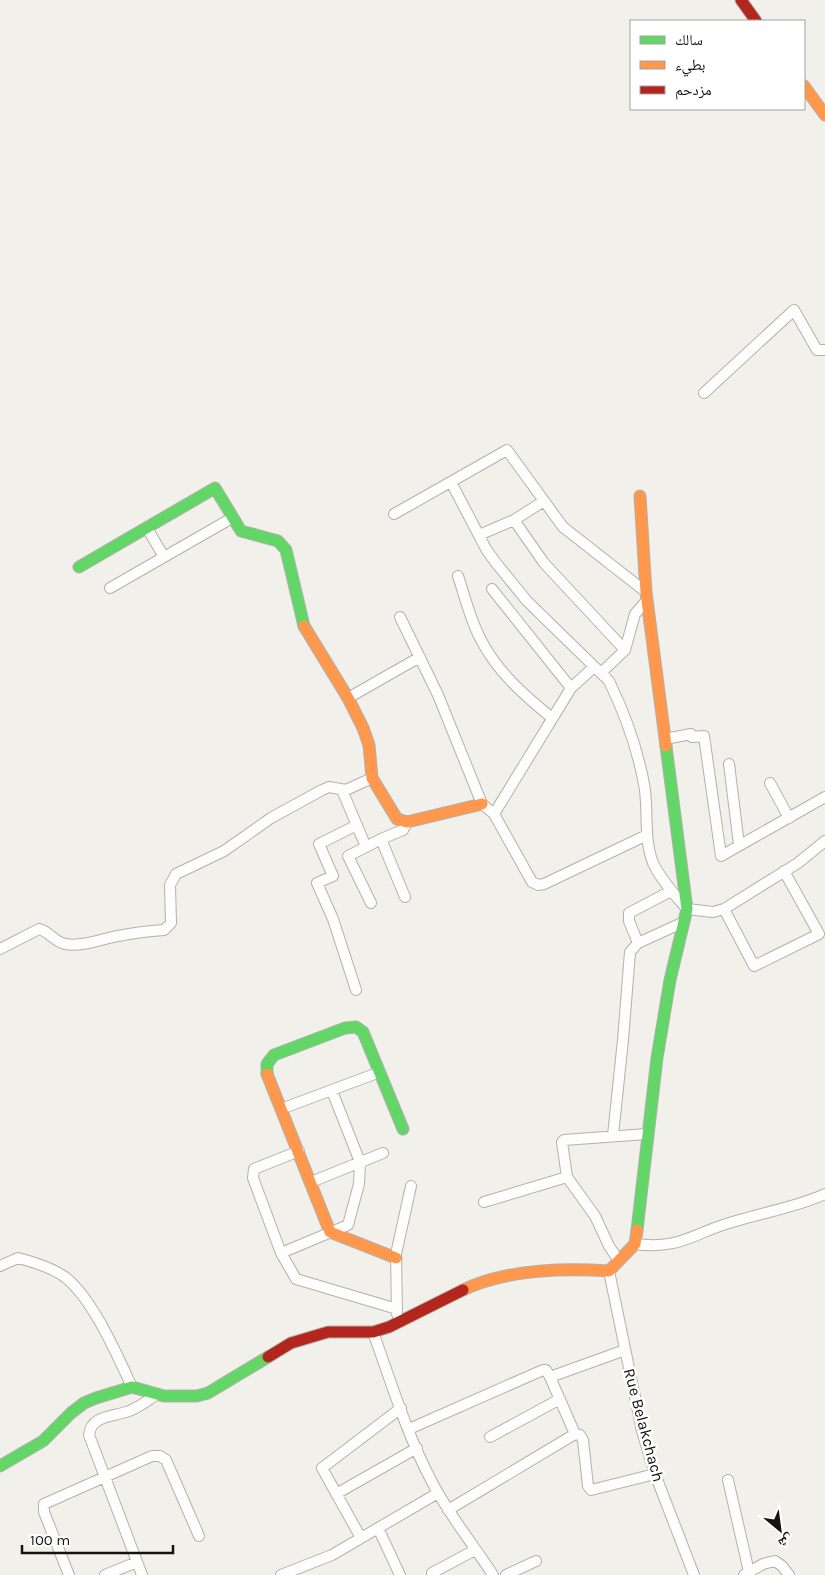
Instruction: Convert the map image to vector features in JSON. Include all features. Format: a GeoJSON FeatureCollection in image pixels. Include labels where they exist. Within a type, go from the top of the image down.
{"type":"FeatureCollection","features":[{"type":"Feature","properties":{"kind":"street"},"geometry":{"type":"LineString","coordinates":[[741,0],[755,20]]}},
{"type":"Feature","properties":{"kind":"street"},"geometry":{"type":"LineString","coordinates":[[805,87],[825,115]]}},
{"type":"Feature","properties":{"kind":"street"},"geometry":{"type":"LineString","coordinates":[[704,393],[794,310],[818,350],[825,350]]}},
{"type":"Feature","properties":{"kind":"street"},"geometry":{"type":"LineString","coordinates":[[394,514],[507,450],[563,527],[647,596]]}},
{"type":"Feature","properties":{"kind":"street"},"geometry":{"type":"LineString","coordinates":[[450,482],[496,563],[527,601],[598,669],[616,695],[642,773],[647,835],[652,861],[671,890],[687,909],[713,912],[724,909],[754,893],[784,871],[815,852],[825,841]]}},
{"type":"Feature","properties":{"kind":"street"},"geometry":{"type":"LineString","coordinates":[[79,567],[216,488],[232,518],[245,534],[274,539],[283,545],[296,586],[303,625],[348,698],[366,738],[372,778],[397,819],[407,822],[482,804]]}},
{"type":"Feature","properties":{"kind":"street"},"geometry":{"type":"LineString","coordinates":[[0,1466],[43,1441],[84,1403],[132,1387],[156,1395],[196,1396],[208,1393],[272,1353],[310,1336],[340,1330],[373,1332],[397,1323],[472,1286],[511,1275],[580,1269],[609,1271],[635,1244],[647,1134],[670,980],[687,909],[647,596],[640,496]]}},
{"type":"Feature","properties":{"kind":"street"},"geometry":{"type":"LineString","coordinates":[[479,535],[514,520],[544,501]]}},
{"type":"Feature","properties":{"kind":"street"},"geometry":{"type":"LineString","coordinates":[[110,588],[232,518]]}},
{"type":"Feature","properties":{"kind":"street"},"geometry":{"type":"LineString","coordinates":[[514,520],[544,563],[625,650]]}},
{"type":"Feature","properties":{"kind":"street"},"geometry":{"type":"LineString","coordinates":[[147,528],[164,557]]}},
{"type":"Feature","properties":{"kind":"street"},"geometry":{"type":"LineString","coordinates":[[458,576],[480,639],[493,659],[517,689],[552,718]]}},
{"type":"Feature","properties":{"kind":"street"},"geometry":{"type":"LineString","coordinates":[[492,589],[570,688]]}},
{"type":"Feature","properties":{"kind":"street"},"geometry":{"type":"LineString","coordinates":[[494,814],[570,688],[625,650],[635,614],[647,596]]}},
{"type":"Feature","properties":{"kind":"street"},"geometry":{"type":"LineString","coordinates":[[400,617],[438,695],[482,804],[494,814],[528,876],[538,885],[647,835]]}},
{"type":"Feature","properties":{"kind":"street"},"geometry":{"type":"LineString","coordinates":[[348,698],[420,657]]}},
{"type":"Feature","properties":{"kind":"street"},"geometry":{"type":"LineString","coordinates":[[665,739],[691,734],[692,738],[704,736],[721,856],[825,797]]}},
{"type":"Feature","properties":{"kind":"street"},"geometry":{"type":"LineString","coordinates":[[729,764],[739,846]]}},
{"type":"Feature","properties":{"kind":"street"},"geometry":{"type":"LineString","coordinates":[[0,949],[39,929],[44,930],[58,942],[66,944],[82,944],[118,936],[164,930],[171,923],[170,885],[176,874],[224,851],[270,818],[322,790],[329,787],[342,790],[372,778]]}},
{"type":"Feature","properties":{"kind":"street"},"geometry":{"type":"LineString","coordinates":[[770,783],[789,818]]}},
{"type":"Feature","properties":{"kind":"street"},"geometry":{"type":"LineString","coordinates":[[342,790],[366,847]]}},
{"type":"Feature","properties":{"kind":"street"},"geometry":{"type":"LineString","coordinates":[[371,903],[348,856],[403,830],[407,822]]}},
{"type":"Feature","properties":{"kind":"street"},"geometry":{"type":"LineString","coordinates":[[356,990],[333,919],[317,883],[334,876],[319,844],[357,826]]}},
{"type":"Feature","properties":{"kind":"street"},"geometry":{"type":"LineString","coordinates":[[381,840],[405,897]]}},
{"type":"Feature","properties":{"kind":"street"},"geometry":{"type":"LineString","coordinates":[[724,909],[754,966],[820,934],[784,871]]}},
{"type":"Feature","properties":{"kind":"street"},"geometry":{"type":"LineString","coordinates":[[638,943],[628,921],[629,913],[671,890]]}},
{"type":"Feature","properties":{"kind":"street"},"geometry":{"type":"LineString","coordinates":[[613,1134],[629,958],[632,948],[638,943],[684,922]]}},
{"type":"Feature","properties":{"kind":"street"},"geometry":{"type":"LineString","coordinates":[[396,1258],[330,1232],[266,1072],[267,1064],[274,1055],[346,1028],[356,1027],[363,1032],[403,1129]]}},
{"type":"Feature","properties":{"kind":"street"},"geometry":{"type":"LineString","coordinates":[[281,1109],[380,1072]]}},
{"type":"Feature","properties":{"kind":"street"},"geometry":{"type":"LineString","coordinates":[[281,1253],[348,1225],[359,1184],[360,1162],[332,1090]]}},
{"type":"Feature","properties":{"kind":"street"},"geometry":{"type":"LineString","coordinates":[[618,1261],[595,1216],[567,1177],[563,1141],[613,1134],[647,1134]]}},
{"type":"Feature","properties":{"kind":"street"},"geometry":{"type":"LineString","coordinates":[[299,1151],[254,1169],[253,1178],[281,1253],[296,1279],[397,1308]]}},
{"type":"Feature","properties":{"kind":"street"},"geometry":{"type":"LineString","coordinates":[[311,1182],[383,1153]]}},
{"type":"Feature","properties":{"kind":"street"},"geometry":{"type":"LineString","coordinates":[[484,1202],[567,1177]]}},
{"type":"Feature","properties":{"kind":"street"},"geometry":{"type":"LineString","coordinates":[[397,1323],[396,1258],[411,1186]]}},
{"type":"Feature","properties":{"kind":"street"},"geometry":{"type":"LineString","coordinates":[[635,1244],[656,1247],[681,1243],[726,1223],[802,1203],[825,1194]]}},
{"type":"Feature","properties":{"kind":"street"},"geometry":{"type":"LineString","coordinates":[[0,1266],[18,1258],[65,1277],[91,1309],[111,1343],[132,1387]]}},
{"type":"Feature","properties":{"kind":"street","name":"Rue Belakchach"},"geometry":{"type":"LineString","coordinates":[[609,1271],[642,1431],[655,1474],[694,1575]]}},
{"type":"Feature","properties":{"kind":"street"},"geometry":{"type":"LineString","coordinates":[[373,1332],[408,1429],[438,1493],[493,1575]]}},
{"type":"Feature","properties":{"kind":"street"},"geometry":{"type":"LineString","coordinates":[[550,1377],[625,1350]]}},
{"type":"Feature","properties":{"kind":"street"},"geometry":{"type":"LineString","coordinates":[[408,1429],[543,1370],[547,1371],[550,1377],[574,1434]]}},
{"type":"Feature","properties":{"kind":"street"},"geometry":{"type":"LineString","coordinates":[[142,1575],[90,1444],[90,1429],[99,1419],[130,1411],[156,1395]]}},
{"type":"Feature","properties":{"kind":"street"},"geometry":{"type":"LineString","coordinates":[[490,1437],[560,1399]]}},
{"type":"Feature","properties":{"kind":"street"},"geometry":{"type":"LineString","coordinates":[[361,1538],[322,1468],[401,1408]]}},
{"type":"Feature","properties":{"kind":"street"},"geometry":{"type":"LineString","coordinates":[[448,1510],[574,1434],[580,1435],[583,1440],[588,1486],[591,1490],[655,1474]]}},
{"type":"Feature","properties":{"kind":"street"},"geometry":{"type":"LineString","coordinates":[[336,1494],[417,1448]]}},
{"type":"Feature","properties":{"kind":"street"},"geometry":{"type":"LineString","coordinates":[[69,1575],[44,1512],[44,1504],[152,1456],[164,1457],[199,1536]]}},
{"type":"Feature","properties":{"kind":"street"},"geometry":{"type":"LineString","coordinates":[[728,1480],[747,1574],[763,1564],[774,1561],[782,1566],[788,1575]]}},
{"type":"Feature","properties":{"kind":"street"},"geometry":{"type":"LineString","coordinates":[[281,1575],[332,1555],[438,1493]]}},
{"type":"Feature","properties":{"kind":"street"},"geometry":{"type":"LineString","coordinates":[[378,1528],[400,1575]]}},
{"type":"Feature","properties":{"kind":"street"},"geometry":{"type":"LineString","coordinates":[[432,1573],[475,1550]]}},
{"type":"Feature","properties":{"kind":"street"},"geometry":{"type":"LineString","coordinates":[[506,1575],[536,1561]]}},
{"type":"Feature","properties":{"kind":"street"},"geometry":{"type":"LineString","coordinates":[[105,1575],[137,1562]]}},
{"type":"Feature","properties":{"kind":"traffic: fast"},"geometry":{"type":"LineString","coordinates":[[79,567],[215,488],[241,531],[278,541],[286,550],[304,626]]}},
{"type":"Feature","properties":{"kind":"traffic: fast"},"geometry":{"type":"LineString","coordinates":[[637,1230],[657,1058],[670,980],[687,909],[666,746]]}},
{"type":"Feature","properties":{"kind":"traffic: fast"},"geometry":{"type":"LineString","coordinates":[[267,1074],[267,1064],[274,1055],[345,1028],[356,1027],[363,1032],[403,1129]]}},
{"type":"Feature","properties":{"kind":"traffic: fast"},"geometry":{"type":"LineString","coordinates":[[0,1466],[43,1441],[71,1413],[84,1403],[96,1398],[132,1387],[164,1396],[197,1396],[208,1393],[268,1357]]}},
{"type":"Feature","properties":{"kind":"traffic: slow"},"geometry":{"type":"LineString","coordinates":[[805,87],[825,115]]}},
{"type":"Feature","properties":{"kind":"traffic: slow"},"geometry":{"type":"LineString","coordinates":[[640,496],[646,592],[666,746]]}},
{"type":"Feature","properties":{"kind":"traffic: slow"},"geometry":{"type":"LineString","coordinates":[[304,626],[348,698],[363,728],[369,745],[372,778],[397,819],[407,822],[482,804]]}},
{"type":"Feature","properties":{"kind":"traffic: slow"},"geometry":{"type":"LineString","coordinates":[[267,1074],[330,1232],[396,1258]]}},
{"type":"Feature","properties":{"kind":"traffic: slow"},"geometry":{"type":"LineString","coordinates":[[463,1290],[480,1283],[516,1274],[553,1270],[609,1271],[635,1244],[637,1230]]}},
{"type":"Feature","properties":{"kind":"traffic: jam"},"geometry":{"type":"LineString","coordinates":[[741,0],[755,20]]}},
{"type":"Feature","properties":{"kind":"traffic: jam"},"geometry":{"type":"LineString","coordinates":[[268,1357],[291,1343],[328,1332],[373,1332],[389,1327],[463,1290]]}}]}
